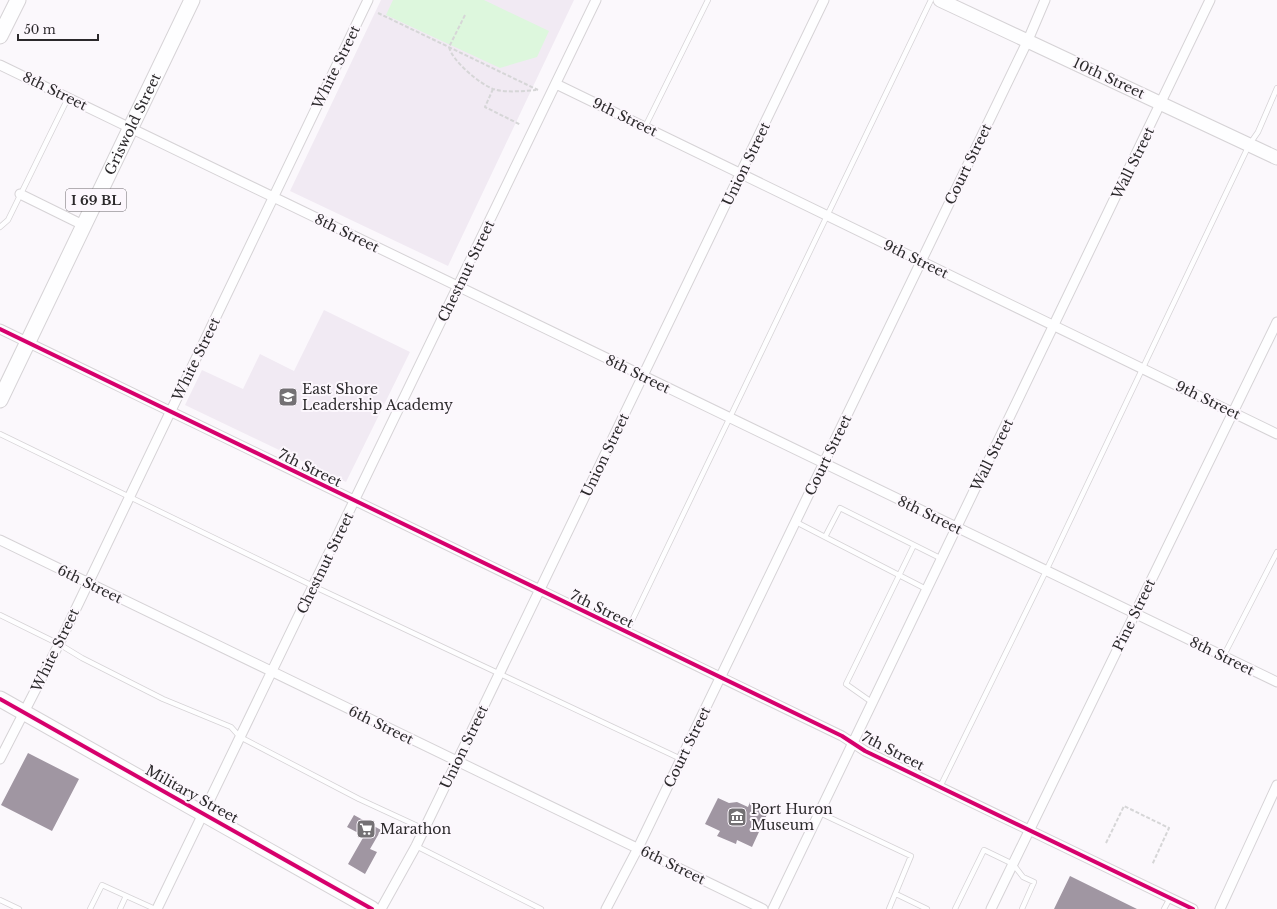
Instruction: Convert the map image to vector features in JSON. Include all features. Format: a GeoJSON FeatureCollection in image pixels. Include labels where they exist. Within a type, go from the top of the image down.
{"type":"FeatureCollection","features":[{"type":"Feature","properties":{"kind":"main road"},"geometry":{"type":"LineString","coordinates":[[0,36],[18,0]]}},
{"type":"Feature","properties":{"kind":"main road","name":"Griswold Street"},"geometry":{"type":"LineString","coordinates":[[0,400],[83,225],[132,129],[192,0]]}},
{"type":"Feature","properties":{"kind":"main road","name":"Military Street"},"geometry":{"type":"LineString","coordinates":[[0,699],[372,909]]}},
{"type":"Feature","properties":{"kind":"street","name":"White Street"},"geometry":{"type":"LineString","coordinates":[[0,759],[59,644],[368,0]]}},
{"type":"Feature","properties":{"kind":"street","name":"Chestnut Street"},"geometry":{"type":"LineString","coordinates":[[156,909],[204,813],[596,0]]}},
{"type":"Feature","properties":{"kind":"street","name":"Union Street"},"geometry":{"type":"LineString","coordinates":[[381,909],[416,846],[741,175],[824,0]]}},
{"type":"Feature","properties":{"kind":"street","name":"10th Street"},"geometry":{"type":"LineString","coordinates":[[940,0],[1277,158]]}},
{"type":"Feature","properties":{"kind":"street","name":"Court Street"},"geometry":{"type":"LineString","coordinates":[[606,909],[638,848],[796,522],[1028,40],[1045,0]]}},
{"type":"Feature","properties":{"kind":"street","name":"Wall Street"},"geometry":{"type":"LineString","coordinates":[[773,909],[874,703],[956,528],[1162,103],[1210,0]]}},
{"type":"Feature","properties":{"kind":"street","name":"8th Street"},"geometry":{"type":"LineString","coordinates":[[0,65],[1277,682]]}},
{"type":"Feature","properties":{"kind":"street","name":"9th Street"},"geometry":{"type":"LineString","coordinates":[[556,84],[1277,434]]}},
{"type":"Feature","properties":{"kind":"street"},"geometry":{"type":"LineString","coordinates":[[20,194],[83,225]]}},
{"type":"Feature","properties":{"kind":"street","name":"Pine Street"},"geometry":{"type":"LineString","coordinates":[[991,909],[1028,830],[1277,322]]}},
{"type":"Feature","properties":{"kind":"street","name":"7th Street"},"geometry":{"type":"LineString","coordinates":[[0,329],[354,502],[842,736],[853,744],[940,787],[1193,909]]}},
{"type":"Feature","properties":{"kind":"street","name":"6th Street"},"geometry":{"type":"LineString","coordinates":[[0,540],[763,909]]}},
{"type":"Feature","properties":{"kind":"street"},"geometry":{"type":"LineString","coordinates":[[1220,909],[1277,785]]}},
{"type":"Feature","properties":{"kind":"lane"},"geometry":{"type":"LineString","coordinates":[[645,127],[708,0]]}},
{"type":"Feature","properties":{"kind":"lane"},"geometry":{"type":"LineString","coordinates":[[626,633],[931,0]]}},
{"type":"Feature","properties":{"kind":"lane"},"geometry":{"type":"LineString","coordinates":[[940,787],[1046,571],[1249,145],[1258,132],[1277,88]]}},
{"type":"Feature","properties":{"kind":"lane"},"geometry":{"type":"LineString","coordinates":[[0,227],[8,220],[68,98]]}},
{"type":"Feature","properties":{"kind":"lane"},"geometry":{"type":"LineString","coordinates":[[0,434],[313,586],[681,759]]}},
{"type":"Feature","properties":{"kind":"lane"},"geometry":{"type":"LineString","coordinates":[[825,537],[840,508],[942,559]]}},
{"type":"Feature","properties":{"kind":"lane"},"geometry":{"type":"LineString","coordinates":[[796,522],[928,590]]}},
{"type":"Feature","properties":{"kind":"lane"},"geometry":{"type":"LineString","coordinates":[[874,703],[846,684],[914,545]]}},
{"type":"Feature","properties":{"kind":"lane"},"geometry":{"type":"LineString","coordinates":[[1223,657],[1277,552]]}},
{"type":"Feature","properties":{"kind":"lane"},"geometry":{"type":"LineString","coordinates":[[0,614],[163,699],[231,727],[240,737],[359,799],[424,829]]}},
{"type":"Feature","properties":{"kind":"lane"},"geometry":{"type":"LineString","coordinates":[[820,813],[912,856],[889,909]]}},
{"type":"Feature","properties":{"kind":"lane"},"geometry":{"type":"LineString","coordinates":[[416,846],[541,909]]}},
{"type":"Feature","properties":{"kind":"lane"},"geometry":{"type":"LineString","coordinates":[[955,909],[984,850],[1013,864],[1023,877],[1034,882],[1022,909]]}},
{"type":"Feature","properties":{"kind":"lane"},"geometry":{"type":"LineString","coordinates":[[90,909],[102,886],[156,909]]}},
{"type":"Feature","properties":{"kind":"lane"},"geometry":{"type":"LineString","coordinates":[[896,894],[928,909]]}},
{"type":"Feature","properties":{"kind":"lane"},"geometry":{"type":"LineString","coordinates":[[120,909],[126,896]]}},
{"type":"Feature","properties":{"kind":"lane"},"geometry":{"type":"LineString","coordinates":[[1164,909],[1170,898]]}},
{"type":"Feature","properties":{"kind":"lane"},"geometry":{"type":"LineString","coordinates":[[0,900],[19,909]]}},
{"type":"Feature","properties":{"kind":"path"},"geometry":{"type":"LineString","coordinates":[[378,13],[449,47],[538,90],[515,91],[493,89],[466,71],[450,52],[449,47],[465,14]]}},
{"type":"Feature","properties":{"kind":"path"},"geometry":{"type":"LineString","coordinates":[[493,89],[484,107],[521,125]]}},
{"type":"Feature","properties":{"kind":"path"},"geometry":{"type":"LineString","coordinates":[[1106,843],[1124,806],[1169,828],[1152,865]]}},
{"type":"Feature","properties":{"kind":"shaded area"},"geometry":{"type":"Polygon","coordinates":[[[381,0],[574,0],[448,266],[290,191],[381,0]]]}},
{"type":"Feature","properties":{"kind":"shaded area","name":"East Shore Leadership Academy"},"geometry":{"type":"Polygon","coordinates":[[[324,310],[410,352],[346,482],[185,405],[202,370],[243,389],[260,354],[294,371],[324,310]]]}},
{"type":"Feature","properties":{"kind":"green space"},"geometry":{"type":"Polygon","coordinates":[[[393,0],[484,0],[549,31],[537,57],[500,68],[386,15],[393,0]]]}},
{"type":"Feature","properties":{"kind":"building"},"geometry":{"type":"Polygon","coordinates":[[[28,753],[79,779],[52,831],[1,805],[28,753]]]}},
{"type":"Feature","properties":{"kind":"building","name":"Port Huron Museum"},"geometry":{"type":"Polygon","coordinates":[[[718,798],[729,803],[737,802],[748,807],[750,802],[769,810],[752,847],[737,840],[736,844],[717,836],[720,831],[705,824],[718,798]]]}},
{"type":"Feature","properties":{"kind":"building"},"geometry":{"type":"Polygon","coordinates":[[[354,815],[381,830],[370,849],[377,852],[365,874],[348,864],[364,836],[347,827],[354,815]]]}},
{"type":"Feature","properties":{"kind":"building"},"geometry":{"type":"Polygon","coordinates":[[[1070,876],[1137,909],[1054,909],[1070,876]]]}},
{"type":"Feature","properties":{"kind":"cycle path"},"geometry":{"type":"LineString","coordinates":[[0,329],[842,736],[865,751],[1193,909]]}},
{"type":"Feature","properties":{"kind":"cycle path"},"geometry":{"type":"LineString","coordinates":[[0,699],[372,909]]}},
{"type":"Feature","properties":{"kind":"place","name":"East Shore Leadership Academy"},"geometry":{"type":"Point","coordinates":[288,397]}},
{"type":"Feature","properties":{"kind":"place","name":"Port Huron Museum"},"geometry":{"type":"Point","coordinates":[737,817]}},
{"type":"Feature","properties":{"kind":"place","name":"Marathon"},"geometry":{"type":"Point","coordinates":[366,829]}}]}
